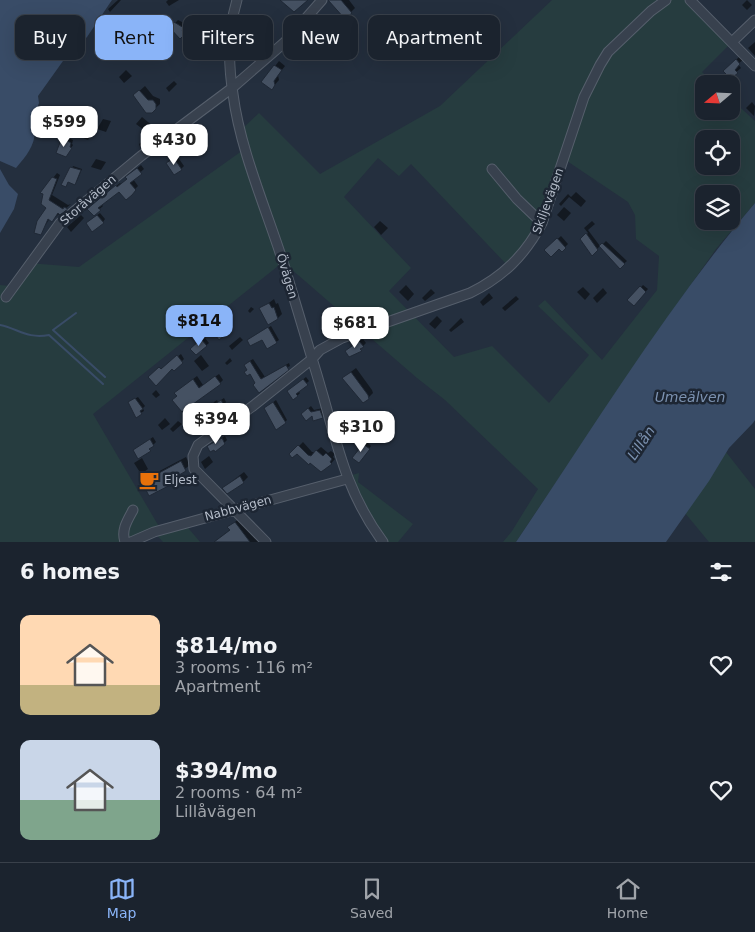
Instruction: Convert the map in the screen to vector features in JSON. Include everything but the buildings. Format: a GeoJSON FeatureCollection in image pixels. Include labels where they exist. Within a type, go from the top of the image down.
{"type":"FeatureCollection","features":[{"type":"Feature","properties":{"kind":"street","name":"Övägen"},"geometry":{"type":"LineString","coordinates":[[237,0],[230,40],[232,88],[241,130],[263,208],[283,262],[347,479],[364,514],[383,542]]}},
{"type":"Feature","properties":{"kind":"street","name":"Storåvägen"},"geometry":{"type":"LineString","coordinates":[[6,297],[60,222],[141,156],[232,88],[285,42],[322,0]]}},
{"type":"Feature","properties":{"kind":"street","name":"Skiljevägen"},"geometry":{"type":"LineString","coordinates":[[233,510],[194,469],[193,456],[198,446],[312,360],[320,350],[342,338],[444,303],[487,285],[522,255],[542,223],[584,97],[600,65],[608,52],[650,11],[666,0]]}},
{"type":"Feature","properties":{"kind":"street"},"geometry":{"type":"LineString","coordinates":[[690,0],[755,66]]}},
{"type":"Feature","properties":{"kind":"street"},"geometry":{"type":"LineString","coordinates":[[732,42],[755,20]]}},
{"type":"Feature","properties":{"kind":"street"},"geometry":{"type":"LineString","coordinates":[[492,169],[517,199],[542,223]]}},
{"type":"Feature","properties":{"kind":"street","name":"Nabbvägen"},"geometry":{"type":"LineString","coordinates":[[131,542],[154,532],[347,479]]}},
{"type":"Feature","properties":{"kind":"street"},"geometry":{"type":"LineString","coordinates":[[125,542],[122,534],[126,521],[133,510]]}},
{"type":"Feature","properties":{"kind":"street"},"geometry":{"type":"LineString","coordinates":[[233,510],[266,542]]}},
{"type":"Feature","properties":{"kind":"green space"},"geometry":{"type":"Polygon","coordinates":[[[552,0],[690,0],[732,42],[702,72],[705,75],[695,75],[695,120],[740,120],[740,107],[755,121],[755,203],[740,221],[740,185],[695,185],[695,230],[732,230],[716,249],[656,334],[516,542],[503,542],[538,489],[445,400],[283,262],[93,414],[161,530],[184,523],[200,542],[163,542],[154,532],[131,542],[0,542],[0,285],[10,286],[28,263],[79,267],[246,148],[241,130],[259,113],[320,174],[440,106],[489,60],[500,60],[500,49],[552,0]],[[378,158],[344,197],[411,268],[389,291],[454,357],[492,346],[549,403],[589,355],[538,306],[545,300],[602,360],[657,290],[659,256],[636,239],[635,215],[628,202],[567,161],[538,224],[508,266],[411,164],[399,176],[378,158]]]}},
{"type":"Feature","properties":{"kind":"green space"},"geometry":{"type":"Polygon","coordinates":[[[726,452],[755,489],[755,542],[709,542],[685,513],[726,452]]]}},
{"type":"Feature","properties":{"kind":"green space"},"geometry":{"type":"Polygon","coordinates":[[[359,473],[358,482],[413,524],[398,542],[388,542],[367,511],[349,476],[359,473]]]}},
{"type":"Feature","properties":{"kind":"water"},"geometry":{"type":"Polygon","coordinates":[[[0,0],[112,0],[102,15],[95,15],[95,25],[85,39],[85,15],[15,15],[15,60],[64,60],[38,96],[39,103],[33,120],[35,134],[29,151],[16,168],[0,161],[0,0]]]}},
{"type":"Feature","properties":{"kind":"water"},"geometry":{"type":"Polygon","coordinates":[[[0,169],[9,185],[18,194],[14,209],[0,233],[0,169]]]}},
{"type":"Feature","properties":{"kind":"water","name":"Umeälven"},"geometry":{"type":"Polygon","coordinates":[[[755,203],[755,420],[753,423],[729,448],[709,481],[666,542],[516,542],[602,412],[691,284],[733,230],[740,230],[740,221],[755,203]]]}},
{"type":"Feature","properties":{"kind":"waterway"},"geometry":{"type":"LineString","coordinates":[[76,313],[53,330],[105,377]]}},
{"type":"Feature","properties":{"kind":"waterway"},"geometry":{"type":"LineString","coordinates":[[0,325],[29,335],[49,335],[103,384]]}},
{"type":"Feature","properties":{"kind":"place","name":"Eljest"},"geometry":{"type":"Point","coordinates":[149,480]}},
{"type":"Feature","properties":{"kind":"water label","name":"Lillån"},"geometry":{"type":"Point","coordinates":[641,443]}}]}
